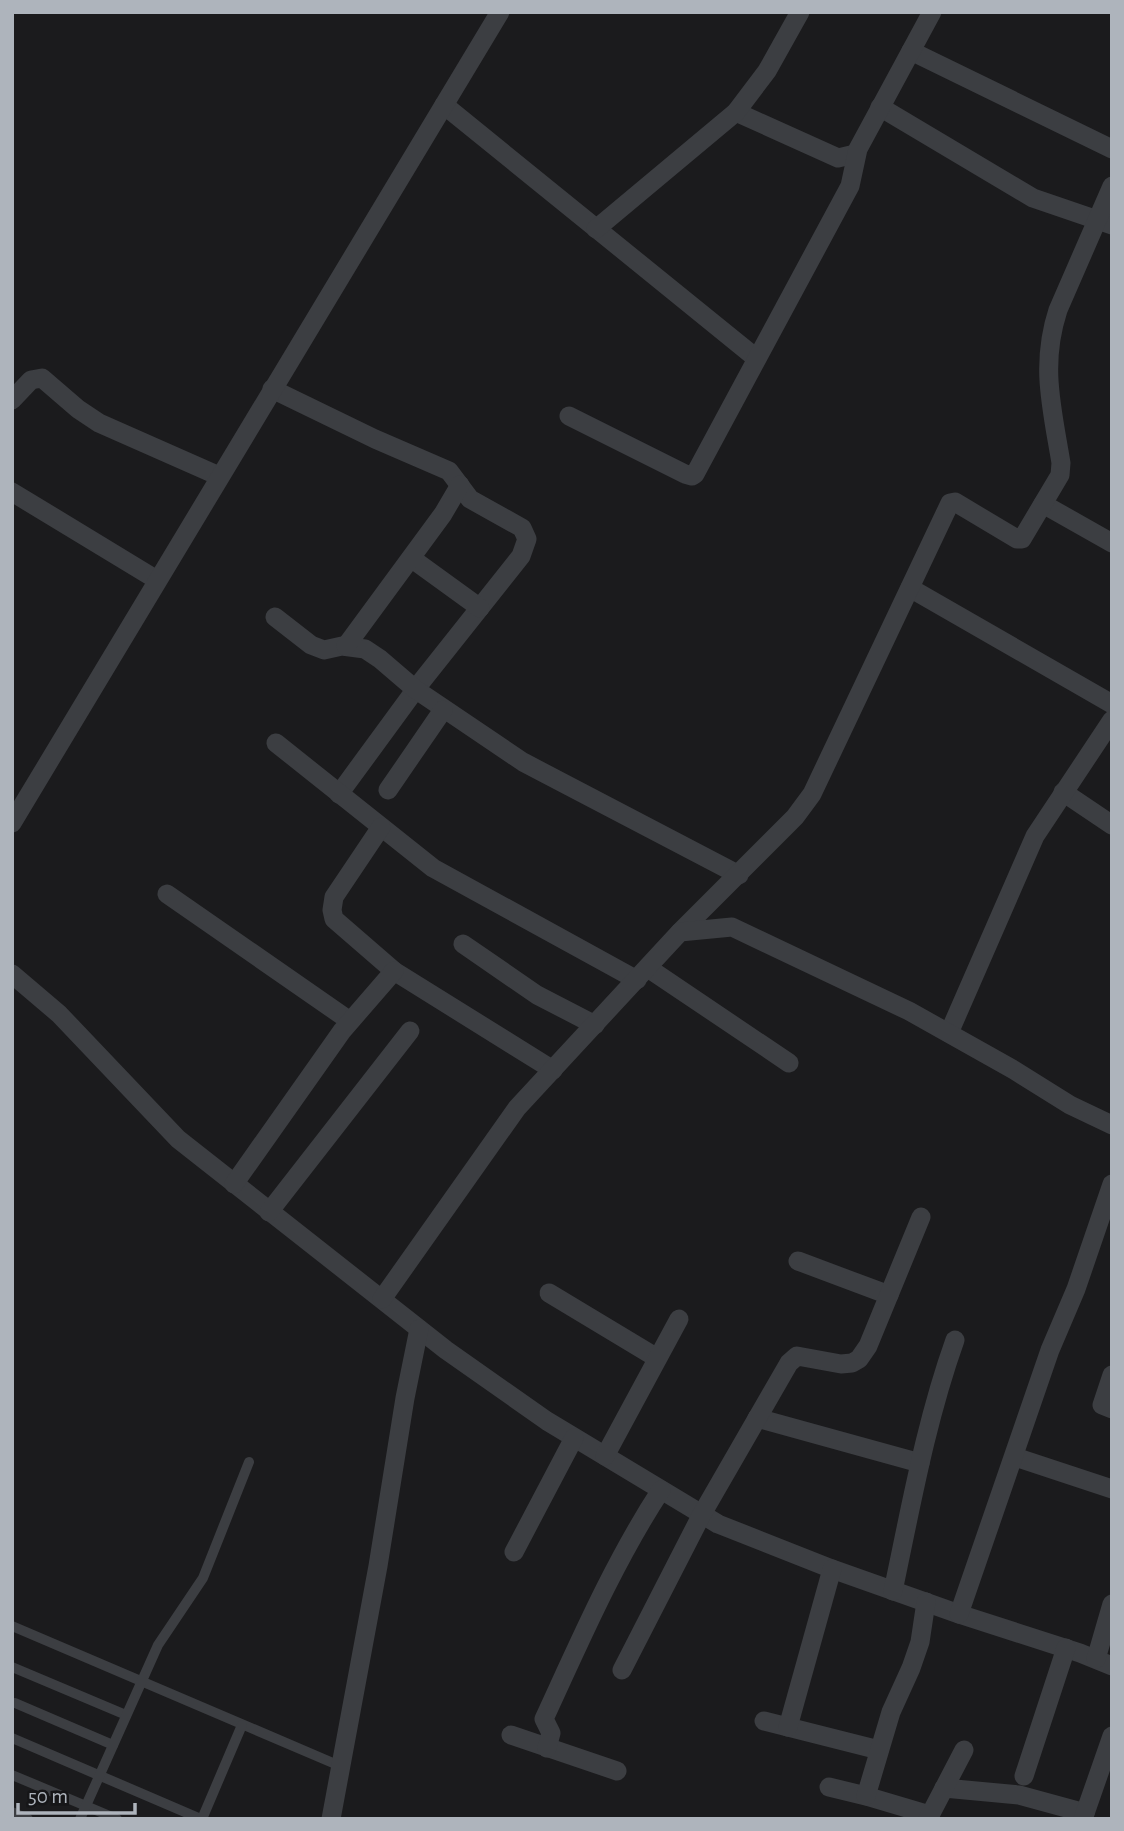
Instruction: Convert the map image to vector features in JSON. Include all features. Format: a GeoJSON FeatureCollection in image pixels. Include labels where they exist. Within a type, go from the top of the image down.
{"type":"FeatureCollection","features":[{"type":"Feature","properties":{"kind":"street"},"geometry":{"type":"LineString","coordinates":[[12,823],[500,12]]}},
{"type":"Feature","properties":{"kind":"street"},"geometry":{"type":"LineString","coordinates":[[596,229],[736,112],[766,71],[800,12]]}},
{"type":"Feature","properties":{"kind":"street"},"geometry":{"type":"LineString","coordinates":[[569,416],[692,476],[697,471],[851,184],[855,154],[932,12]]}},
{"type":"Feature","properties":{"kind":"street"},"geometry":{"type":"LineString","coordinates":[[911,51],[1112,149]]}},
{"type":"Feature","properties":{"kind":"street"},"geometry":{"type":"LineString","coordinates":[[444,106],[756,358]]}},
{"type":"Feature","properties":{"kind":"street"},"geometry":{"type":"LineString","coordinates":[[880,107],[1033,198],[1104,223]]}},
{"type":"Feature","properties":{"kind":"street"},"geometry":{"type":"LineString","coordinates":[[736,112],[838,158],[855,154]]}},
{"type":"Feature","properties":{"kind":"street"},"geometry":{"type":"LineString","coordinates":[[382,1299],[517,1108],[680,932],[795,817],[812,794],[950,503],[957,503],[1020,540],[1024,537],[1062,467],[1047,368],[1051,330],[1104,223],[1112,186]]}},
{"type":"Feature","properties":{"kind":"street"},"geometry":{"type":"LineString","coordinates":[[12,400],[31,380],[42,378],[78,410],[99,423],[219,476]]}},
{"type":"Feature","properties":{"kind":"street"},"geometry":{"type":"LineString","coordinates":[[272,389],[375,439],[445,468],[453,474],[472,501],[522,528],[527,539],[522,556],[415,690],[339,794]]}},
{"type":"Feature","properties":{"kind":"street"},"geometry":{"type":"LineString","coordinates":[[346,646],[443,514],[460,485]]}},
{"type":"Feature","properties":{"kind":"street"},"geometry":{"type":"LineString","coordinates":[[12,492],[157,580]]}},
{"type":"Feature","properties":{"kind":"street"},"geometry":{"type":"LineString","coordinates":[[1043,504],[1112,543]]}},
{"type":"Feature","properties":{"kind":"street"},"geometry":{"type":"LineString","coordinates":[[411,558],[480,608]]}},
{"type":"Feature","properties":{"kind":"street"},"geometry":{"type":"LineString","coordinates":[[910,587],[1112,704]]}},
{"type":"Feature","properties":{"kind":"street"},"geometry":{"type":"LineString","coordinates":[[275,617],[312,645],[324,650],[346,646],[365,649],[443,710],[546,775],[738,875]]}},
{"type":"Feature","properties":{"kind":"street"},"geometry":{"type":"LineString","coordinates":[[388,790],[443,710]]}},
{"type":"Feature","properties":{"kind":"street"},"geometry":{"type":"LineString","coordinates":[[948,1033],[1032,842],[1112,720]]}},
{"type":"Feature","properties":{"kind":"street"},"geometry":{"type":"LineString","coordinates":[[276,743],[433,868],[643,974],[789,1063]]}},
{"type":"Feature","properties":{"kind":"street"},"geometry":{"type":"LineString","coordinates":[[1063,792],[1112,825]]}},
{"type":"Feature","properties":{"kind":"street"},"geometry":{"type":"LineString","coordinates":[[381,827],[334,897],[334,919],[394,971],[553,1070]]}},
{"type":"Feature","properties":{"kind":"street"},"geometry":{"type":"LineString","coordinates":[[167,894],[350,1021]]}},
{"type":"Feature","properties":{"kind":"street"},"geometry":{"type":"LineString","coordinates":[[680,932],[732,927],[860,986],[1014,1070],[1070,1105],[1112,1125]]}},
{"type":"Feature","properties":{"kind":"street"},"geometry":{"type":"LineString","coordinates":[[463,944],[537,995],[595,1025]]}},
{"type":"Feature","properties":{"kind":"street"},"geometry":{"type":"LineString","coordinates":[[234,1184],[350,1021],[394,971]]}},
{"type":"Feature","properties":{"kind":"street"},"geometry":{"type":"LineString","coordinates":[[12,974],[59,1014],[178,1139],[419,1329],[547,1421],[718,1524],[893,1591],[1104,1663],[1112,1604]]}},
{"type":"Feature","properties":{"kind":"street"},"geometry":{"type":"LineString","coordinates":[[269,1212],[410,1031]]}},
{"type":"Feature","properties":{"kind":"street"},"geometry":{"type":"LineString","coordinates":[[959,1614],[1050,1350],[1076,1289],[1112,1184]]}},
{"type":"Feature","properties":{"kind":"street"},"geometry":{"type":"LineString","coordinates":[[622,1671],[702,1514],[789,1363],[797,1356],[841,1364],[859,1359],[868,1346],[921,1217]]}},
{"type":"Feature","properties":{"kind":"street"},"geometry":{"type":"LineString","coordinates":[[798,1261],[889,1295]]}},
{"type":"Feature","properties":{"kind":"street"},"geometry":{"type":"LineString","coordinates":[[549,1293],[657,1358]]}},
{"type":"Feature","properties":{"kind":"street"},"geometry":{"type":"LineString","coordinates":[[605,1456],[679,1319]]}},
{"type":"Feature","properties":{"kind":"street"},"geometry":{"type":"LineString","coordinates":[[331,1819],[419,1329]]}},
{"type":"Feature","properties":{"kind":"street"},"geometry":{"type":"LineString","coordinates":[[893,1591],[920,1463],[939,1387],[955,1340]]}},
{"type":"Feature","properties":{"kind":"street"},"geometry":{"type":"LineString","coordinates":[[1112,1375],[1102,1405],[1112,1409]]}},
{"type":"Feature","properties":{"kind":"street"},"geometry":{"type":"LineString","coordinates":[[757,1418],[920,1463]]}},
{"type":"Feature","properties":{"kind":"street"},"geometry":{"type":"LineString","coordinates":[[514,1552],[574,1438]]}},
{"type":"Feature","properties":{"kind":"street"},"geometry":{"type":"LineString","coordinates":[[1015,1457],[1112,1489]]}},
{"type":"Feature","properties":{"kind":"street"},"geometry":{"type":"LineString","coordinates":[[547,1748],[551,1733],[544,1719],[606,1586],[634,1531],[661,1489]]}},
{"type":"Feature","properties":{"kind":"street"},"geometry":{"type":"LineString","coordinates":[[788,1727],[832,1569]]}},
{"type":"Feature","properties":{"kind":"street"},"geometry":{"type":"LineString","coordinates":[[866,1796],[891,1712],[915,1655],[926,1602]]}},
{"type":"Feature","properties":{"kind":"street"},"geometry":{"type":"LineString","coordinates":[[1024,1776],[1066,1648]]}},
{"type":"Feature","properties":{"kind":"street"},"geometry":{"type":"LineString","coordinates":[[764,1721],[880,1750]]}},
{"type":"Feature","properties":{"kind":"street"},"geometry":{"type":"LineString","coordinates":[[511,1735],[617,1771]]}},
{"type":"Feature","properties":{"kind":"street"},"geometry":{"type":"LineString","coordinates":[[944,1787],[1019,1795],[1084,1816],[1112,1736]]}},
{"type":"Feature","properties":{"kind":"street"},"geometry":{"type":"LineString","coordinates":[[828,1787],[866,1796],[929,1817],[964,1750]]}},
{"type":"Feature","properties":{"kind":"lane"},"geometry":{"type":"LineString","coordinates":[[80,1819],[140,1681],[169,1626],[203,1578],[249,1462]]}},
{"type":"Feature","properties":{"kind":"lane"},"geometry":{"type":"LineString","coordinates":[[12,1626],[340,1766]]}},
{"type":"Feature","properties":{"kind":"lane"},"geometry":{"type":"LineString","coordinates":[[12,1667],[126,1715]]}},
{"type":"Feature","properties":{"kind":"lane"},"geometry":{"type":"LineString","coordinates":[[15,1703],[113,1745]]}},
{"type":"Feature","properties":{"kind":"lane"},"geometry":{"type":"LineString","coordinates":[[12,1738],[202,1819],[242,1725]]}},
{"type":"Feature","properties":{"kind":"lane"},"geometry":{"type":"LineString","coordinates":[[12,1775],[117,1819]]}},
{"type":"Feature","properties":{"kind":"lane"},"geometry":{"type":"LineString","coordinates":[[12,1812],[28,1819]]}}]}
